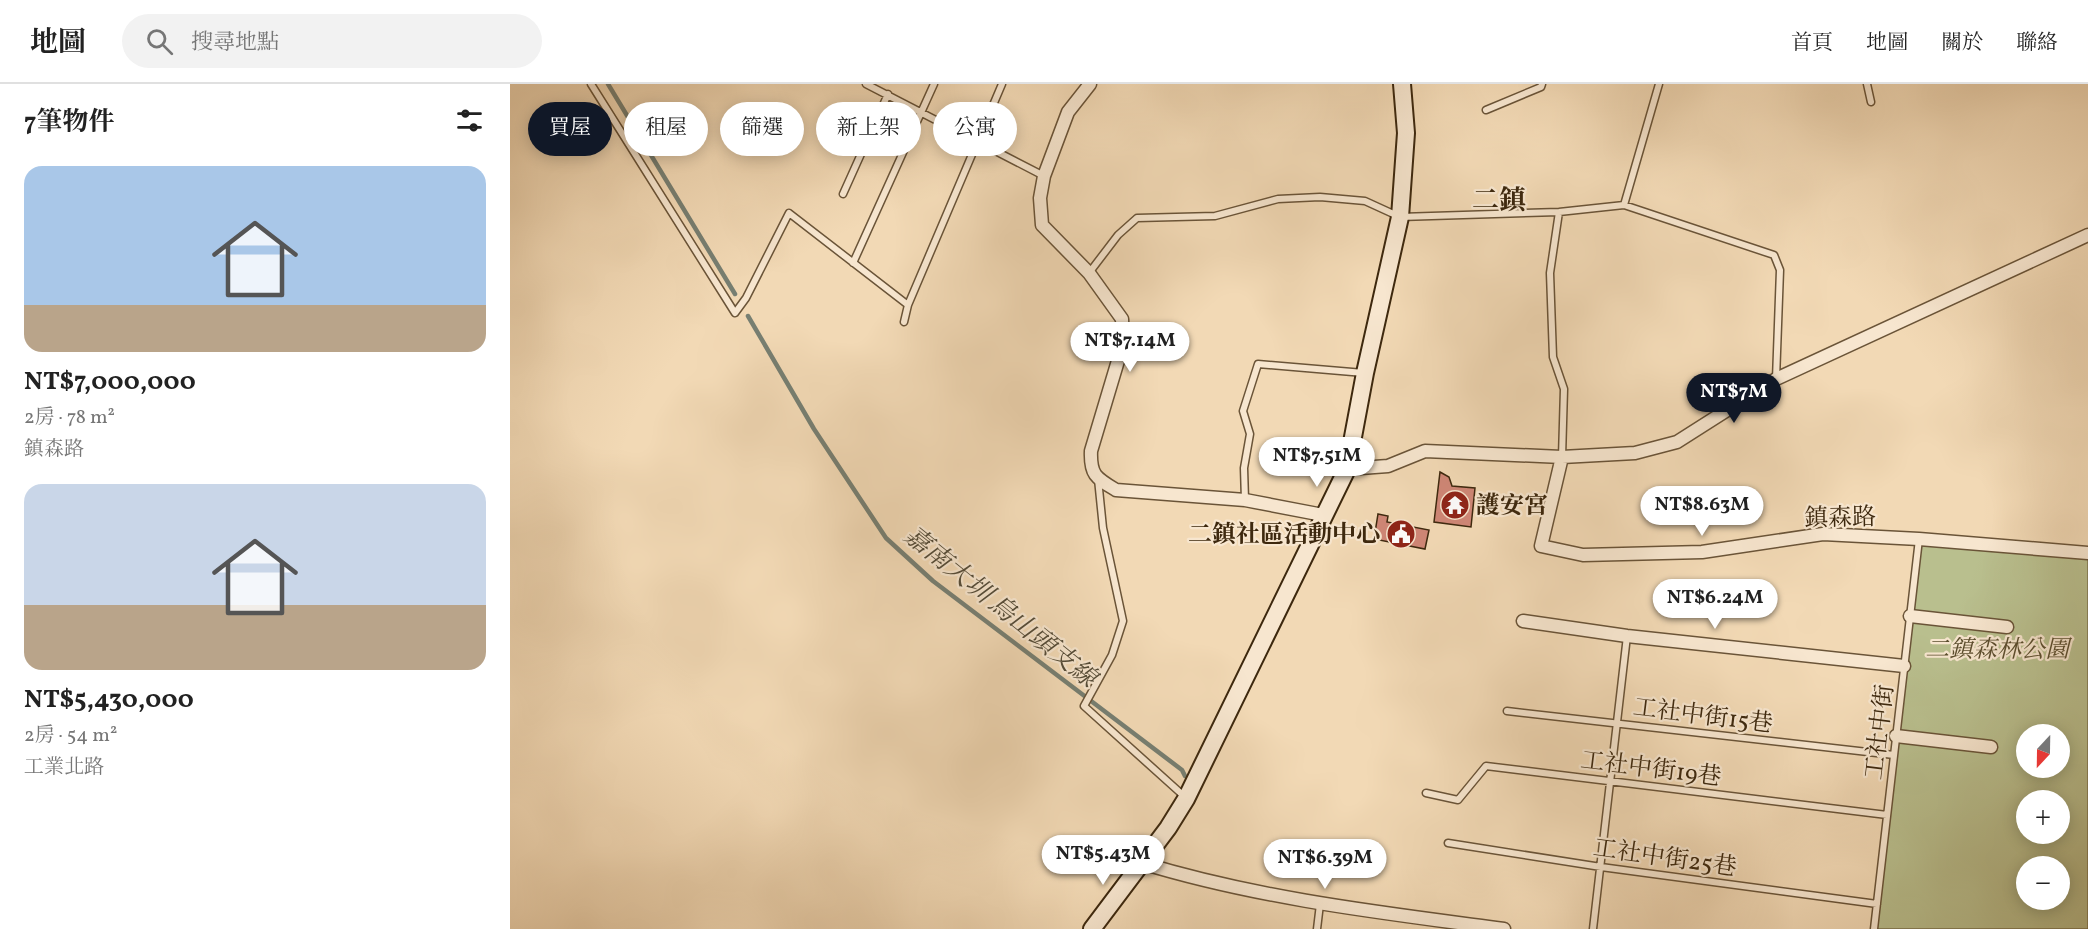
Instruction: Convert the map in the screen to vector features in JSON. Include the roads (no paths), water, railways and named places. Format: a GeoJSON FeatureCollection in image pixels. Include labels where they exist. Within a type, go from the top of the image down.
{"type":"FeatureCollection","features":[{"type":"Feature","properties":{"kind":"street"},"geometry":{"type":"LineString","coordinates":[[1090,84],[1068,112],[1044,176],[1040,198],[1042,225],[1089,273],[1122,319],[1123,344],[1090,451],[1090,467],[1098,479],[1116,490],[1245,500],[1323,515]]}},
{"type":"Feature","properties":{"kind":"street"},"geometry":{"type":"LineString","coordinates":[[1092,929],[1142,863],[1186,799],[1347,469],[1365,373],[1400,217],[1406,133],[1402,84]]}},
{"type":"Feature","properties":{"kind":"street"},"geometry":{"type":"LineString","coordinates":[[1347,469],[1388,466],[1425,451],[1562,457],[1635,453],[1677,442],[1776,379],[2088,235]]}},
{"type":"Feature","properties":{"kind":"street","name":"鎮森路"},"geometry":{"type":"LineString","coordinates":[[1562,457],[1541,546],[1583,555],[1702,552],[1823,534],[1919,538],[2088,554]]}},
{"type":"Feature","properties":{"kind":"street"},"geometry":{"type":"LineString","coordinates":[[1910,616],[2007,627]]}},
{"type":"Feature","properties":{"kind":"street"},"geometry":{"type":"LineString","coordinates":[[1523,621],[1627,636],[1904,666]]}},
{"type":"Feature","properties":{"kind":"street"},"geometry":{"type":"LineString","coordinates":[[1896,736],[1991,747]]}},
{"type":"Feature","properties":{"kind":"street"},"geometry":{"type":"LineString","coordinates":[[1142,863],[1188,877],[1320,904],[1504,929]]}},
{"type":"Feature","properties":{"kind":"lane"},"geometry":{"type":"LineString","coordinates":[[591,84],[735,313],[746,298],[789,213],[908,305]]}},
{"type":"Feature","properties":{"kind":"lane"},"geometry":{"type":"LineString","coordinates":[[866,84],[933,118]]}},
{"type":"Feature","properties":{"kind":"lane"},"geometry":{"type":"LineString","coordinates":[[853,263],[934,84]]}},
{"type":"Feature","properties":{"kind":"lane"},"geometry":{"type":"LineString","coordinates":[[995,102],[1002,84]]}},
{"type":"Feature","properties":{"kind":"lane"},"geometry":{"type":"LineString","coordinates":[[1486,110],[1542,84]]}},
{"type":"Feature","properties":{"kind":"lane"},"geometry":{"type":"LineString","coordinates":[[1624,205],[1659,84]]}},
{"type":"Feature","properties":{"kind":"lane"},"geometry":{"type":"LineString","coordinates":[[1867,84],[1871,102]]}},
{"type":"Feature","properties":{"kind":"lane"},"geometry":{"type":"LineString","coordinates":[[843,194],[888,94]]}},
{"type":"Feature","properties":{"kind":"lane"},"geometry":{"type":"LineString","coordinates":[[904,322],[908,305],[973,156]]}},
{"type":"Feature","properties":{"kind":"lane"},"geometry":{"type":"LineString","coordinates":[[1007,156],[1044,176]]}},
{"type":"Feature","properties":{"kind":"lane"},"geometry":{"type":"LineString","coordinates":[[1089,273],[1118,235],[1137,218],[1215,216],[1278,199],[1320,197],[1365,201],[1400,217],[1559,212],[1624,205],[1774,255],[1780,270],[1776,379]]}},
{"type":"Feature","properties":{"kind":"lane"},"geometry":{"type":"LineString","coordinates":[[1559,212],[1550,273],[1553,357],[1564,389],[1562,457]]}},
{"type":"Feature","properties":{"kind":"lane"},"geometry":{"type":"LineString","coordinates":[[1245,500],[1244,468],[1250,434],[1243,411],[1258,364],[1365,373]]}},
{"type":"Feature","properties":{"kind":"lane"},"geometry":{"type":"LineString","coordinates":[[1098,479],[1103,528],[1123,621],[1112,655],[1084,706],[1186,799]]}},
{"type":"Feature","properties":{"kind":"lane","name":"工社中街"},"geometry":{"type":"LineString","coordinates":[[1874,929],[1919,538]]}},
{"type":"Feature","properties":{"kind":"lane"},"geometry":{"type":"LineString","coordinates":[[1593,929],[1627,636]]}},
{"type":"Feature","properties":{"kind":"lane","name":"工社中街15巷"},"geometry":{"type":"LineString","coordinates":[[1507,711],[1894,755]]}},
{"type":"Feature","properties":{"kind":"lane","name":"工社中街19巷"},"geometry":{"type":"LineString","coordinates":[[1426,793],[1458,800],[1486,766],[1887,814]]}},
{"type":"Feature","properties":{"kind":"lane","name":"工社中街25巷"},"geometry":{"type":"LineString","coordinates":[[1448,843],[1600,867],[1877,904]]}},
{"type":"Feature","properties":{"kind":"lane"},"geometry":{"type":"LineString","coordinates":[[1317,929],[1320,904]]}},
{"type":"Feature","properties":{"kind":"waterway","name":"嘉南大圳 烏山頭支線"},"geometry":{"type":"LineString","coordinates":[[608,84],[735,294]]}},
{"type":"Feature","properties":{"kind":"waterway","name":"嘉南大圳 烏山頭支線"},"geometry":{"type":"LineString","coordinates":[[748,316],[814,429],[886,538],[933,581],[1182,770],[1185,776]]}},
{"type":"Feature","properties":{"kind":"place","name":"護安宮"},"geometry":{"type":"Point","coordinates":[1455,505]}},
{"type":"Feature","properties":{"kind":"place","name":"二鎮社區活動中心"},"geometry":{"type":"Point","coordinates":[1401,534]}},
{"type":"Feature","properties":{"kind":"district","name":"二鎮"},"geometry":{"type":"Point","coordinates":[1499,200]}},
{"type":"Feature","properties":{"kind":"park label","name":"二鎮森林公園"},"geometry":{"type":"Point","coordinates":[1997,649]}}]}
